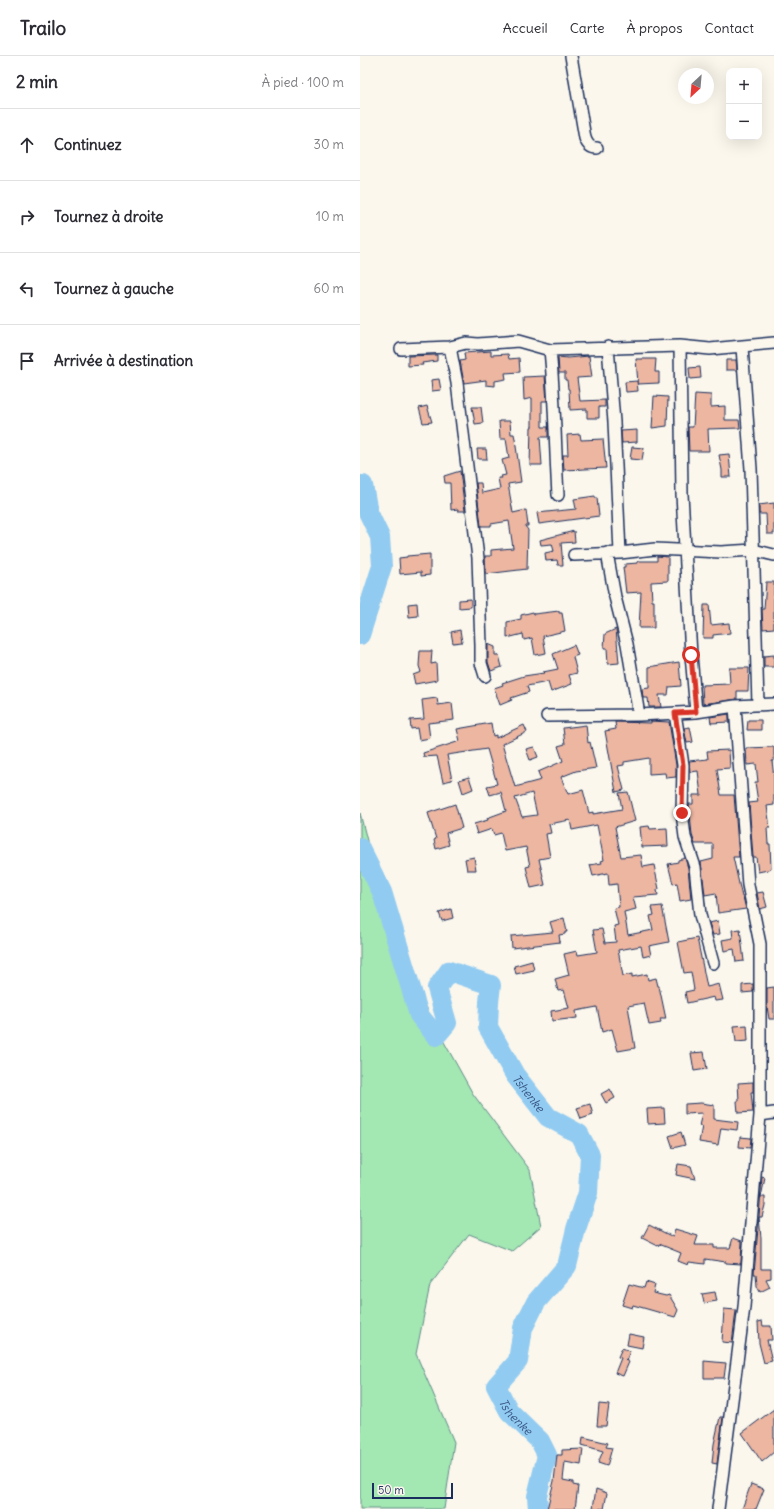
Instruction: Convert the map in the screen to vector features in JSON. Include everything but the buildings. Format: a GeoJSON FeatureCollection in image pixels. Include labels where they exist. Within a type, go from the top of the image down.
{"type":"FeatureCollection","features":[{"type":"Feature","properties":{"kind":"street"},"geometry":{"type":"LineString","coordinates":[[571,56],[585,138],[587,144],[597,148]]}},
{"type":"Feature","properties":{"kind":"street"},"geometry":{"type":"LineString","coordinates":[[401,349],[450,347],[466,343],[478,344],[518,341],[550,350],[608,347],[680,346],[710,349],[774,343]]}},
{"type":"Feature","properties":{"kind":"street"},"geometry":{"type":"LineString","coordinates":[[680,346],[682,494],[691,655],[696,712]]}},
{"type":"Feature","properties":{"kind":"street"},"geometry":{"type":"LineString","coordinates":[[450,347],[457,382],[478,558],[481,663],[485,676]]}},
{"type":"Feature","properties":{"kind":"street"},"geometry":{"type":"LineString","coordinates":[[608,347],[614,422],[620,553]]}},
{"type":"Feature","properties":{"kind":"street"},"geometry":{"type":"LineString","coordinates":[[742,347],[751,470],[758,704]]}},
{"type":"Feature","properties":{"kind":"street"},"geometry":{"type":"LineString","coordinates":[[550,350],[554,386],[555,452],[558,495]]}},
{"type":"Feature","properties":{"kind":"street"},"geometry":{"type":"LineString","coordinates":[[574,555],[620,553],[655,548],[720,552],[753,550],[774,555]]}},
{"type":"Feature","properties":{"kind":"street"},"geometry":{"type":"LineString","coordinates":[[607,553],[615,597],[627,644],[639,715]]}},
{"type":"Feature","properties":{"kind":"street"},"geometry":{"type":"LineString","coordinates":[[547,716],[639,715],[696,712],[735,706],[774,704]]}},
{"type":"Feature","properties":{"kind":"street"},"geometry":{"type":"LineString","coordinates":[[718,1509],[744,1307],[760,1115],[760,944],[748,885],[735,706]]}},
{"type":"Feature","properties":{"kind":"street"},"geometry":{"type":"LineString","coordinates":[[675,713],[683,765],[682,813],[685,837],[695,867],[700,915],[713,963]]}},
{"type":"Feature","properties":{"kind":"street"},"geometry":{"type":"LineString","coordinates":[[760,1115],[774,1113]]}},
{"type":"Feature","properties":{"kind":"green space"},"geometry":{"type":"Polygon","coordinates":[[[360,813],[387,920],[434,1024],[473,1094],[530,1170],[541,1226],[512,1251],[469,1234],[430,1285],[416,1354],[454,1442],[444,1509],[360,1509],[360,813]]]}},
{"type":"Feature","properties":{"kind":"waterway","name":"Tshenke"},"geometry":{"type":"LineString","coordinates":[[360,485],[363,485],[368,512],[380,537],[382,566],[360,635]]}},
{"type":"Feature","properties":{"kind":"waterway","name":"Tshenke"},"geometry":{"type":"LineString","coordinates":[[360,848],[382,892],[419,1015],[436,1036],[447,1023],[437,988],[449,971],[491,985],[488,1027],[515,1075],[548,1117],[579,1134],[590,1155],[588,1193],[576,1229],[567,1266],[536,1302],[523,1328],[518,1361],[496,1386],[509,1411],[540,1441],[547,1455],[537,1496],[538,1509]]}},
{"type":"Feature","properties":{"kind":"route"},"geometry":{"type":"LineString","coordinates":[[682,813],[683,765],[675,713],[696,712],[691,655]]}}]}
